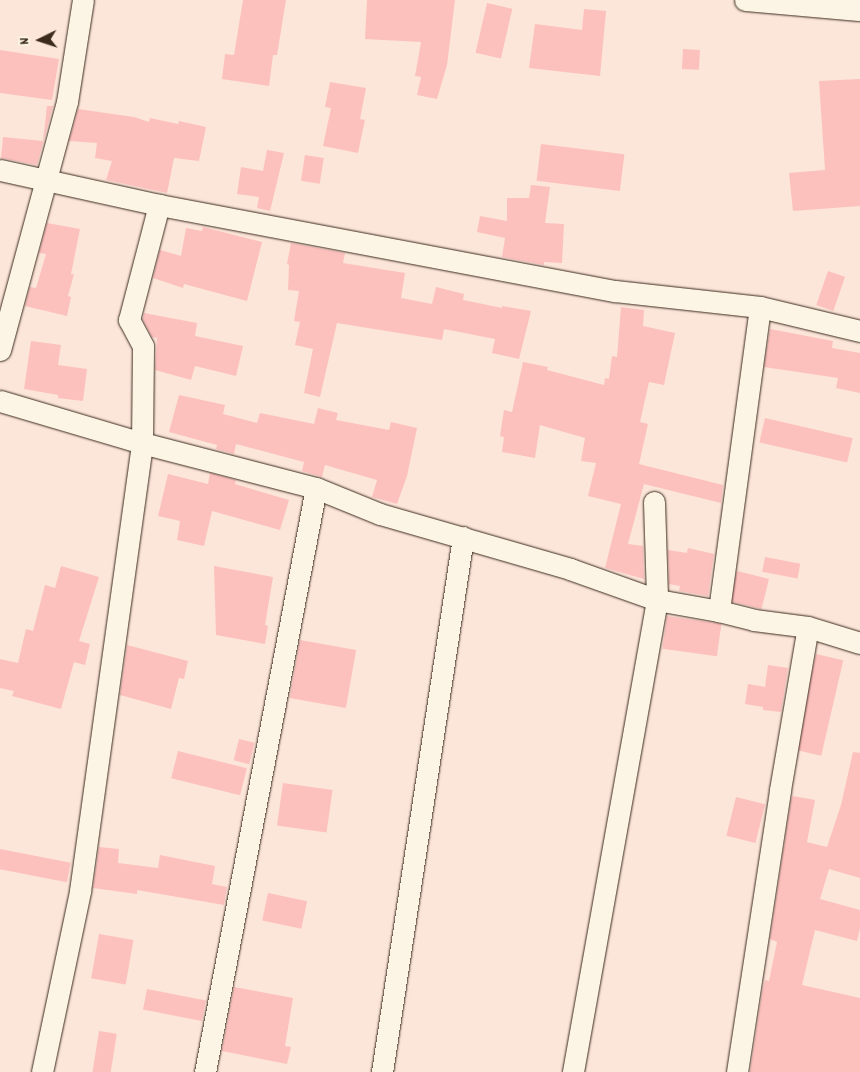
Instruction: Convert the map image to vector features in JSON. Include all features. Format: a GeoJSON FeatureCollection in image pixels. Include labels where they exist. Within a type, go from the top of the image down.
{"type":"FeatureCollection","features":[{"type":"Feature","properties":{"kind":"street"},"geometry":{"type":"LineString","coordinates":[[0,350],[48,180],[67,102],[83,0]]}},
{"type":"Feature","properties":{"kind":"street"},"geometry":{"type":"LineString","coordinates":[[747,0],[860,10]]}},
{"type":"Feature","properties":{"kind":"street"},"geometry":{"type":"LineString","coordinates":[[0,170],[160,205],[615,292],[760,307],[860,331]]}},
{"type":"Feature","properties":{"kind":"street"},"geometry":{"type":"LineString","coordinates":[[42,1072],[80,891],[142,443],[143,346],[129,320],[160,205]]}},
{"type":"Feature","properties":{"kind":"street"},"geometry":{"type":"LineString","coordinates":[[719,611],[760,307]]}},
{"type":"Feature","properties":{"kind":"street"},"geometry":{"type":"LineString","coordinates":[[0,401],[142,443],[316,488],[380,514],[463,536],[570,568],[657,600],[719,611],[754,620],[808,627],[860,643]]}},
{"type":"Feature","properties":{"kind":"street"},"geometry":{"type":"LineString","coordinates":[[205,1072],[316,488]]}},
{"type":"Feature","properties":{"kind":"street"},"geometry":{"type":"LineString","coordinates":[[573,1072],[657,600],[654,502]]}},
{"type":"Feature","properties":{"kind":"street"},"geometry":{"type":"LineString","coordinates":[[382,1072],[463,536]]}},
{"type":"Feature","properties":{"kind":"street"},"geometry":{"type":"LineString","coordinates":[[736,1072],[780,790],[808,627]]}},
{"type":"Feature","properties":{"kind":"building"},"geometry":{"type":"Polygon","coordinates":[[[243,0],[286,0],[277,55],[273,55],[269,86],[222,79],[225,54],[234,55],[243,0]]]}},
{"type":"Feature","properties":{"kind":"building"},"geometry":{"type":"Polygon","coordinates":[[[367,0],[455,0],[447,65],[437,99],[417,95],[421,77],[415,76],[421,42],[365,39],[367,0]]]}},
{"type":"Feature","properties":{"kind":"building"},"geometry":{"type":"Polygon","coordinates":[[[487,3],[512,9],[501,59],[476,53],[487,3]]]}},
{"type":"Feature","properties":{"kind":"building"},"geometry":{"type":"Polygon","coordinates":[[[584,9],[606,11],[600,76],[529,68],[535,24],[582,30],[584,9]]]}},
{"type":"Feature","properties":{"kind":"building"},"geometry":{"type":"Polygon","coordinates":[[[683,49],[700,50],[699,70],[682,69],[683,49]]]}},
{"type":"Feature","properties":{"kind":"building"},"geometry":{"type":"Polygon","coordinates":[[[0,50],[59,59],[52,100],[0,93],[0,50]]]}},
{"type":"Feature","properties":{"kind":"building"},"geometry":{"type":"Polygon","coordinates":[[[860,79],[860,206],[793,211],[789,173],[825,170],[819,81],[860,79]]]}},
{"type":"Feature","properties":{"kind":"building"},"geometry":{"type":"Polygon","coordinates":[[[330,82],[366,88],[360,119],[365,120],[358,153],[323,146],[331,108],[325,107],[330,82]]]}},
{"type":"Feature","properties":{"kind":"building"},"geometry":{"type":"Polygon","coordinates":[[[47,106],[53,106],[37,165],[1,158],[3,137],[43,141],[47,106]]]}},
{"type":"Feature","properties":{"kind":"building"},"geometry":{"type":"Polygon","coordinates":[[[78,109],[134,117],[149,122],[150,118],[178,124],[179,121],[206,127],[199,161],[174,158],[167,193],[106,180],[112,161],[95,158],[97,143],[69,141],[78,109]]]}},
{"type":"Feature","properties":{"kind":"building"},"geometry":{"type":"Polygon","coordinates":[[[541,144],[624,154],[620,191],[536,181],[541,144]]]}},
{"type":"Feature","properties":{"kind":"building"},"geometry":{"type":"Polygon","coordinates":[[[267,150],[284,153],[270,211],[257,208],[259,197],[237,194],[241,167],[263,171],[267,150]]]}},
{"type":"Feature","properties":{"kind":"building"},"geometry":{"type":"Polygon","coordinates":[[[305,155],[324,158],[320,184],[301,181],[305,155]]]}},
{"type":"Feature","properties":{"kind":"building"},"geometry":{"type":"Polygon","coordinates":[[[531,185],[550,187],[545,223],[564,224],[562,263],[544,262],[544,265],[502,257],[505,238],[477,232],[480,216],[507,221],[507,198],[529,198],[531,185]]]}},
{"type":"Feature","properties":{"kind":"building"},"geometry":{"type":"Polygon","coordinates":[[[47,223],[80,229],[71,274],[74,274],[68,296],[71,297],[67,316],[25,306],[30,287],[36,288],[46,254],[39,253],[47,223]]]}},
{"type":"Feature","properties":{"kind":"building"},"geometry":{"type":"Polygon","coordinates":[[[203,227],[262,242],[247,301],[184,284],[183,288],[153,278],[160,250],[181,256],[186,228],[202,231],[203,227]]]}},
{"type":"Feature","properties":{"kind":"building"},"geometry":{"type":"Polygon","coordinates":[[[291,243],[345,253],[343,263],[405,273],[401,298],[432,304],[436,287],[464,294],[463,300],[502,308],[502,306],[531,311],[519,359],[492,353],[495,339],[444,329],[442,340],[337,323],[320,397],[304,393],[313,349],[295,345],[300,322],[294,321],[299,291],[288,290],[289,265],[287,264],[291,243]]]}},
{"type":"Feature","properties":{"kind":"building"},"geometry":{"type":"Polygon","coordinates":[[[828,271],[845,277],[833,311],[816,305],[828,271]]]}},
{"type":"Feature","properties":{"kind":"building"},"geometry":{"type":"Polygon","coordinates":[[[621,307],[644,310],[643,326],[675,333],[664,385],[649,382],[640,422],[648,424],[639,464],[723,485],[721,503],[644,484],[628,544],[643,546],[644,579],[605,568],[621,504],[588,496],[596,463],[581,461],[585,438],[540,425],[535,458],[502,452],[504,437],[500,436],[504,410],[512,412],[523,362],[548,367],[547,370],[604,385],[605,378],[609,379],[612,356],[617,357],[621,307]]]}},
{"type":"Feature","properties":{"kind":"building"},"geometry":{"type":"Polygon","coordinates":[[[144,313],[197,323],[195,336],[243,346],[236,376],[195,366],[191,380],[155,370],[157,338],[152,337],[143,320],[144,313]]]}},
{"type":"Feature","properties":{"kind":"building"},"geometry":{"type":"Polygon","coordinates":[[[770,329],[833,341],[832,348],[860,353],[860,393],[836,388],[838,378],[764,367],[770,329]]]}},
{"type":"Feature","properties":{"kind":"building"},"geometry":{"type":"Polygon","coordinates":[[[31,341],[61,345],[58,365],[87,369],[83,401],[58,398],[58,395],[24,389],[31,341]]]}},
{"type":"Feature","properties":{"kind":"building"},"geometry":{"type":"Polygon","coordinates":[[[179,395],[225,405],[223,414],[257,423],[260,413],[314,424],[318,408],[338,413],[336,420],[389,430],[391,422],[417,428],[407,476],[397,504],[372,497],[377,480],[325,465],[322,477],[302,471],[304,462],[236,444],[234,454],[216,449],[217,445],[169,432],[179,395]]]}},
{"type":"Feature","properties":{"kind":"building"},"geometry":{"type":"Polygon","coordinates":[[[765,418],[853,438],[847,463],[759,442],[765,418]]]}},
{"type":"Feature","properties":{"kind":"building"},"geometry":{"type":"Polygon","coordinates":[[[210,473],[236,480],[235,484],[289,500],[280,530],[212,511],[204,546],[177,540],[180,521],[158,516],[168,474],[208,484],[210,473]]]}},
{"type":"Feature","properties":{"kind":"building"},"geometry":{"type":"Polygon","coordinates":[[[688,548],[714,554],[708,596],[679,591],[680,586],[669,584],[668,550],[687,553],[688,548]]]}},
{"type":"Feature","properties":{"kind":"building"},"geometry":{"type":"Polygon","coordinates":[[[765,557],[800,564],[797,579],[762,572],[765,557]]]}},
{"type":"Feature","properties":{"kind":"building"},"geometry":{"type":"Polygon","coordinates":[[[61,566],[99,577],[79,641],[90,644],[85,665],[74,662],[61,709],[12,696],[14,691],[0,688],[0,659],[18,663],[26,629],[33,631],[45,585],[55,588],[61,566]]]}},
{"type":"Feature","properties":{"kind":"building"},"geometry":{"type":"Polygon","coordinates":[[[214,566],[273,577],[265,625],[268,626],[265,644],[216,635],[214,566]]]}},
{"type":"Feature","properties":{"kind":"building"},"geometry":{"type":"Polygon","coordinates":[[[737,571],[769,579],[762,609],[730,601],[737,571]]]}},
{"type":"Feature","properties":{"kind":"building"},"geometry":{"type":"Polygon","coordinates":[[[667,616],[721,624],[717,656],[662,649],[667,616]]]}},
{"type":"Feature","properties":{"kind":"building"},"geometry":{"type":"Polygon","coordinates":[[[300,640],[356,650],[346,708],[290,698],[300,640]]]}},
{"type":"Feature","properties":{"kind":"building"},"geometry":{"type":"Polygon","coordinates":[[[127,645],[188,661],[184,679],[179,678],[171,709],[120,695],[127,645]]]}},
{"type":"Feature","properties":{"kind":"building"},"geometry":{"type":"Polygon","coordinates":[[[816,654],[843,660],[821,756],[794,749],[816,654]]]}},
{"type":"Feature","properties":{"kind":"building"},"geometry":{"type":"Polygon","coordinates":[[[768,665],[788,668],[781,712],[763,710],[763,707],[745,704],[748,684],[765,687],[768,665]]]}},
{"type":"Feature","properties":{"kind":"building"},"geometry":{"type":"Polygon","coordinates":[[[239,739],[255,743],[249,764],[234,760],[239,739]]]}},
{"type":"Feature","properties":{"kind":"building"},"geometry":{"type":"Polygon","coordinates":[[[178,751],[247,768],[240,795],[171,778],[178,751]]]}},
{"type":"Feature","properties":{"kind":"building"},"geometry":{"type":"Polygon","coordinates":[[[853,752],[860,753],[860,878],[829,869],[820,899],[860,910],[860,928],[857,941],[815,930],[802,985],[860,998],[860,1072],[750,1072],[762,993],[765,980],[769,981],[777,942],[770,939],[791,800],[793,796],[815,800],[807,842],[827,847],[841,805],[853,752]]]}},
{"type":"Feature","properties":{"kind":"building"},"geometry":{"type":"Polygon","coordinates":[[[283,783],[333,790],[327,833],[277,826],[283,783]]]}},
{"type":"Feature","properties":{"kind":"building"},"geometry":{"type":"Polygon","coordinates":[[[736,797],[765,804],[755,843],[726,836],[736,797]]]}},
{"type":"Feature","properties":{"kind":"building"},"geometry":{"type":"Polygon","coordinates":[[[99,847],[119,849],[118,863],[158,868],[160,855],[215,866],[212,884],[227,887],[224,905],[137,890],[137,894],[93,888],[99,847]]]}},
{"type":"Feature","properties":{"kind":"building"},"geometry":{"type":"Polygon","coordinates":[[[0,849],[71,863],[67,882],[0,869],[0,849]]]}},
{"type":"Feature","properties":{"kind":"building"},"geometry":{"type":"Polygon","coordinates":[[[268,893],[307,901],[301,929],[262,920],[268,893]]]}},
{"type":"Feature","properties":{"kind":"building"},"geometry":{"type":"Polygon","coordinates":[[[99,934],[133,940],[126,984],[91,978],[99,934]]]}},
{"type":"Feature","properties":{"kind":"building"},"geometry":{"type":"Polygon","coordinates":[[[234,987],[293,998],[285,1046],[291,1047],[287,1064],[222,1051],[234,987]]]}},
{"type":"Feature","properties":{"kind":"building"},"geometry":{"type":"Polygon","coordinates":[[[147,989],[206,1000],[202,1021],[143,1010],[147,989]]]}},
{"type":"Feature","properties":{"kind":"building"},"geometry":{"type":"Polygon","coordinates":[[[99,1031],[117,1034],[111,1072],[93,1072],[99,1031]]]}}]}
